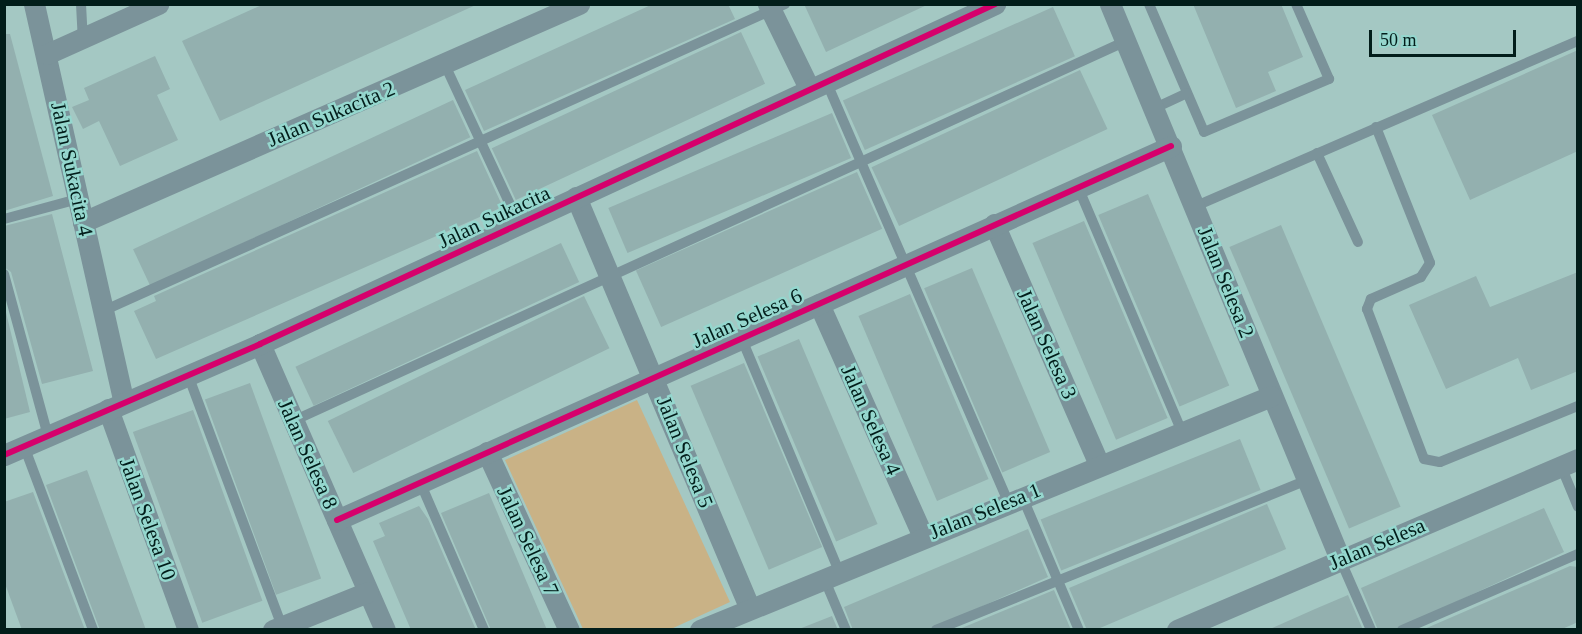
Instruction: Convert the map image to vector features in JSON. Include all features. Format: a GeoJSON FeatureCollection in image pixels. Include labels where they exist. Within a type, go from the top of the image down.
{"type":"FeatureCollection","features":[{"type":"Feature","properties":{"kind":"street","name":"Jalan Sukacita 4"},"geometry":{"type":"LineString","coordinates":[[34,4],[103,311],[116,406]]}},
{"type":"Feature","properties":{"kind":"street"},"geometry":{"type":"LineString","coordinates":[[47,54],[158,4]]}},
{"type":"Feature","properties":{"kind":"street","name":"Jalan Sukacita 2"},"geometry":{"type":"LineString","coordinates":[[83,222],[445,65],[550,10],[579,4]]}},
{"type":"Feature","properties":{"kind":"street","name":"Jalan Sukacita"},"geometry":{"type":"LineString","coordinates":[[4,455],[260,344],[995,4]]}},
{"type":"Feature","properties":{"kind":"street","name":"Jalan Selesa 2"},"geometry":{"type":"LineString","coordinates":[[1110,4],[1196,206],[1271,396],[1340,559]]}},
{"type":"Feature","properties":{"kind":"street"},"geometry":{"type":"LineString","coordinates":[[775,7],[818,84]]}},
{"type":"Feature","properties":{"kind":"street","name":"Jalan Selesa 6"},"geometry":{"type":"LineString","coordinates":[[337,520],[1171,146]]}},
{"type":"Feature","properties":{"kind":"street","name":"Jalan Selesa 5"},"geometry":{"type":"LineString","coordinates":[[576,197],[750,608]]}},
{"type":"Feature","properties":{"kind":"street","name":"Jalan Selesa 3"},"geometry":{"type":"LineString","coordinates":[[994,224],[1099,464]]}},
{"type":"Feature","properties":{"kind":"street","name":"Jalan Selesa 4"},"geometry":{"type":"LineString","coordinates":[[819,304],[923,536]]}},
{"type":"Feature","properties":{"kind":"street","name":"Jalan Selesa 8"},"geometry":{"type":"LineString","coordinates":[[260,344],[385,630]]}},
{"type":"Feature","properties":{"kind":"street","name":"Jalan Selesa 1"},"geometry":{"type":"LineString","coordinates":[[700,630],[1015,498],[1271,396]]}},
{"type":"Feature","properties":{"kind":"street","name":"Jalan Selesa 10"},"geometry":{"type":"LineString","coordinates":[[116,406],[188,630]]}},
{"type":"Feature","properties":{"kind":"street","name":"Jalan Selesa 7"},"geometry":{"type":"LineString","coordinates":[[487,452],[569,630]]}},
{"type":"Feature","properties":{"kind":"street","name":"Jalan Selesa"},"geometry":{"type":"LineString","coordinates":[[1176,630],[1569,463]]}},
{"type":"Feature","properties":{"kind":"street"},"geometry":{"type":"LineString","coordinates":[[277,628],[368,592]]}},
{"type":"Feature","properties":{"kind":"lane"},"geometry":{"type":"LineString","coordinates":[[81,4],[83,38]]}},
{"type":"Feature","properties":{"kind":"lane"},"geometry":{"type":"LineString","coordinates":[[1149,4],[1204,132],[1329,79],[1296,4]]}},
{"type":"Feature","properties":{"kind":"lane"},"geometry":{"type":"LineString","coordinates":[[103,311],[482,143],[775,7]]}},
{"type":"Feature","properties":{"kind":"lane"},"geometry":{"type":"LineString","coordinates":[[294,422],[1126,41]]}},
{"type":"Feature","properties":{"kind":"lane"},"geometry":{"type":"LineString","coordinates":[[1196,206],[1578,41]]}},
{"type":"Feature","properties":{"kind":"lane"},"geometry":{"type":"LineString","coordinates":[[445,65],[519,224]]}},
{"type":"Feature","properties":{"kind":"lane"},"geometry":{"type":"LineString","coordinates":[[818,84],[861,162],[909,262],[1015,498],[1058,579],[1079,630]]}},
{"type":"Feature","properties":{"kind":"lane"},"geometry":{"type":"LineString","coordinates":[[1155,108],[1187,93]]}},
{"type":"Feature","properties":{"kind":"lane"},"geometry":{"type":"LineString","coordinates":[[1376,127],[1430,263],[1426,273],[1376,296],[1367,309],[1424,459],[1440,462],[1578,406]]}},
{"type":"Feature","properties":{"kind":"lane"},"geometry":{"type":"LineString","coordinates":[[1317,153],[1358,243]]}},
{"type":"Feature","properties":{"kind":"lane"},"geometry":{"type":"LineString","coordinates":[[1078,187],[1181,430]]}},
{"type":"Feature","properties":{"kind":"lane"},"geometry":{"type":"LineString","coordinates":[[4,219],[78,199]]}},
{"type":"Feature","properties":{"kind":"lane"},"geometry":{"type":"LineString","coordinates":[[4,274],[48,436]]}},
{"type":"Feature","properties":{"kind":"lane"},"geometry":{"type":"LineString","coordinates":[[741,337],[832,574],[846,630]]}},
{"type":"Feature","properties":{"kind":"lane"},"geometry":{"type":"LineString","coordinates":[[188,375],[277,628]]}},
{"type":"Feature","properties":{"kind":"lane"},"geometry":{"type":"LineString","coordinates":[[24,446],[93,630]]}},
{"type":"Feature","properties":{"kind":"lane"},"geometry":{"type":"LineString","coordinates":[[1569,463],[1578,507]]}},
{"type":"Feature","properties":{"kind":"lane"},"geometry":{"type":"LineString","coordinates":[[936,630],[1307,480]]}},
{"type":"Feature","properties":{"kind":"lane"},"geometry":{"type":"LineString","coordinates":[[420,482],[484,630]]}},
{"type":"Feature","properties":{"kind":"lane"},"geometry":{"type":"LineString","coordinates":[[1402,630],[1578,554]]}},
{"type":"Feature","properties":{"kind":"lane"},"geometry":{"type":"LineString","coordinates":[[1340,559],[1371,630]]}},
{"type":"Feature","properties":{"kind":"shaded area"},"geometry":{"type":"Polygon","coordinates":[[[637,400],[730,602],[671,629],[583,629],[505,460],[637,400]]]}},
{"type":"Feature","properties":{"kind":"building"},"geometry":{"type":"Polygon","coordinates":[[[264,4],[478,4],[220,121],[182,41],[264,4]]]}},
{"type":"Feature","properties":{"kind":"building"},"geometry":{"type":"Polygon","coordinates":[[[653,4],[728,4],[735,19],[484,131],[465,90],[653,4]]]}},
{"type":"Feature","properties":{"kind":"building"},"geometry":{"type":"Polygon","coordinates":[[[804,4],[929,4],[826,52],[804,4]]]}},
{"type":"Feature","properties":{"kind":"building"},"geometry":{"type":"Polygon","coordinates":[[[1193,4],[1281,4],[1303,57],[1268,72],[1276,91],[1236,108],[1193,4]]]}},
{"type":"Feature","properties":{"kind":"building"},"geometry":{"type":"Polygon","coordinates":[[[1053,7],[1075,56],[865,150],[843,101],[1053,7]]]}},
{"type":"Feature","properties":{"kind":"building"},"geometry":{"type":"Polygon","coordinates":[[[741,32],[765,84],[516,200],[492,148],[741,32]]]}},
{"type":"Feature","properties":{"kind":"building"},"geometry":{"type":"Polygon","coordinates":[[[4,34],[10,34],[53,196],[4,211],[4,34]]]}},
{"type":"Feature","properties":{"kind":"building"},"geometry":{"type":"Polygon","coordinates":[[[1578,50],[1578,151],[1470,200],[1432,115],[1578,50]]]}},
{"type":"Feature","properties":{"kind":"building"},"geometry":{"type":"Polygon","coordinates":[[[155,56],[170,89],[157,95],[178,140],[120,166],[99,121],[83,129],[72,107],[89,100],[84,88],[155,56]]]}},
{"type":"Feature","properties":{"kind":"building"},"geometry":{"type":"Polygon","coordinates":[[[1080,70],[1107,129],[899,226],[872,167],[1080,70]]]}},
{"type":"Feature","properties":{"kind":"building"},"geometry":{"type":"Polygon","coordinates":[[[453,100],[470,137],[150,286],[133,249],[453,100]]]}},
{"type":"Feature","properties":{"kind":"building"},"geometry":{"type":"Polygon","coordinates":[[[832,113],[851,158],[627,253],[608,208],[832,113]]]}},
{"type":"Feature","properties":{"kind":"building"},"geometry":{"type":"Polygon","coordinates":[[[477,151],[501,203],[498,209],[156,359],[134,311],[156,301],[154,296],[477,151]]]}},
{"type":"Feature","properties":{"kind":"building"},"geometry":{"type":"Polygon","coordinates":[[[857,172],[882,229],[661,327],[636,270],[857,172]]]}},
{"type":"Feature","properties":{"kind":"building"},"geometry":{"type":"Polygon","coordinates":[[[1148,194],[1229,385],[1180,407],[1098,215],[1148,194]]]}},
{"type":"Feature","properties":{"kind":"building"},"geometry":{"type":"Polygon","coordinates":[[[52,214],[93,371],[42,384],[11,272],[4,267],[4,226],[52,214]]]}},
{"type":"Feature","properties":{"kind":"building"},"geometry":{"type":"Polygon","coordinates":[[[1084,221],[1168,418],[1116,440],[1032,243],[1084,221]]]}},
{"type":"Feature","properties":{"kind":"building"},"geometry":{"type":"Polygon","coordinates":[[[1281,225],[1401,507],[1349,529],[1229,247],[1281,225]]]}},
{"type":"Feature","properties":{"kind":"building"},"geometry":{"type":"Polygon","coordinates":[[[561,243],[579,282],[314,406],[295,367],[561,243]]]}},
{"type":"Feature","properties":{"kind":"building"},"geometry":{"type":"Polygon","coordinates":[[[972,268],[1050,452],[1002,472],[924,288],[972,268]]]}},
{"type":"Feature","properties":{"kind":"building"},"geometry":{"type":"Polygon","coordinates":[[[1578,272],[1578,371],[1531,390],[1518,358],[1446,389],[1409,305],[1476,276],[1490,307],[1578,272]]]}},
{"type":"Feature","properties":{"kind":"building"},"geometry":{"type":"Polygon","coordinates":[[[910,294],[989,479],[937,501],[858,316],[910,294]]]}},
{"type":"Feature","properties":{"kind":"building"},"geometry":{"type":"Polygon","coordinates":[[[584,296],[609,348],[353,473],[328,421],[584,296]]]}},
{"type":"Feature","properties":{"kind":"building"},"geometry":{"type":"Polygon","coordinates":[[[4,304],[30,412],[4,419],[4,304]]]}},
{"type":"Feature","properties":{"kind":"building"},"geometry":{"type":"Polygon","coordinates":[[[799,339],[878,524],[836,542],[758,357],[799,339]]]}},
{"type":"Feature","properties":{"kind":"building"},"geometry":{"type":"Polygon","coordinates":[[[744,363],[822,547],[769,570],[691,386],[744,363]]]}},
{"type":"Feature","properties":{"kind":"building"},"geometry":{"type":"Polygon","coordinates":[[[250,383],[321,578],[276,595],[205,399],[250,383]]]}},
{"type":"Feature","properties":{"kind":"building"},"geometry":{"type":"Polygon","coordinates":[[[193,410],[262,601],[202,623],[133,432],[193,410]]]}},
{"type":"Feature","properties":{"kind":"building"},"geometry":{"type":"Polygon","coordinates":[[[1240,439],[1261,490],[1061,571],[1041,520],[1240,439]]]}},
{"type":"Feature","properties":{"kind":"building"},"geometry":{"type":"Polygon","coordinates":[[[87,470],[146,630],[100,630],[46,485],[87,470]]]}},
{"type":"Feature","properties":{"kind":"building"},"geometry":{"type":"Polygon","coordinates":[[[33,492],[85,630],[22,630],[4,581],[4,502],[33,492]]]}},
{"type":"Feature","properties":{"kind":"building"},"geometry":{"type":"Polygon","coordinates":[[[489,493],[547,630],[491,630],[441,513],[489,493]]]}},
{"type":"Feature","properties":{"kind":"building"},"geometry":{"type":"Polygon","coordinates":[[[1267,504],[1286,549],[1096,630],[1087,630],[1069,588],[1267,504]]]}},
{"type":"Feature","properties":{"kind":"building"},"geometry":{"type":"Polygon","coordinates":[[[419,506],[428,519],[476,630],[411,630],[373,541],[385,536],[379,523],[419,506]]]}},
{"type":"Feature","properties":{"kind":"building"},"geometry":{"type":"Polygon","coordinates":[[[1544,508],[1564,552],[1395,630],[1378,630],[1361,588],[1544,508]]]}},
{"type":"Feature","properties":{"kind":"building"},"geometry":{"type":"Polygon","coordinates":[[[1028,529],[1048,577],[929,630],[853,630],[844,607],[1028,529]]]}},
{"type":"Feature","properties":{"kind":"building"},"geometry":{"type":"Polygon","coordinates":[[[1570,566],[1578,567],[1578,622],[1560,630],[1422,630],[1570,566]]]}},
{"type":"Feature","properties":{"kind":"building"},"geometry":{"type":"Polygon","coordinates":[[[1054,590],[1071,630],[957,630],[1054,590]]]}},
{"type":"Feature","properties":{"kind":"building"},"geometry":{"type":"Polygon","coordinates":[[[1348,595],[1363,630],[1268,630],[1315,609],[1348,595]]]}},
{"type":"Feature","properties":{"kind":"building"},"geometry":{"type":"Polygon","coordinates":[[[832,616],[838,630],[799,630],[799,629],[832,616]]]}},
{"type":"Feature","properties":{"kind":"cycle path"},"geometry":{"type":"LineString","coordinates":[[4,455],[260,344],[995,4]]}},
{"type":"Feature","properties":{"kind":"cycle path"},"geometry":{"type":"LineString","coordinates":[[337,520],[1171,146]]}}]}
